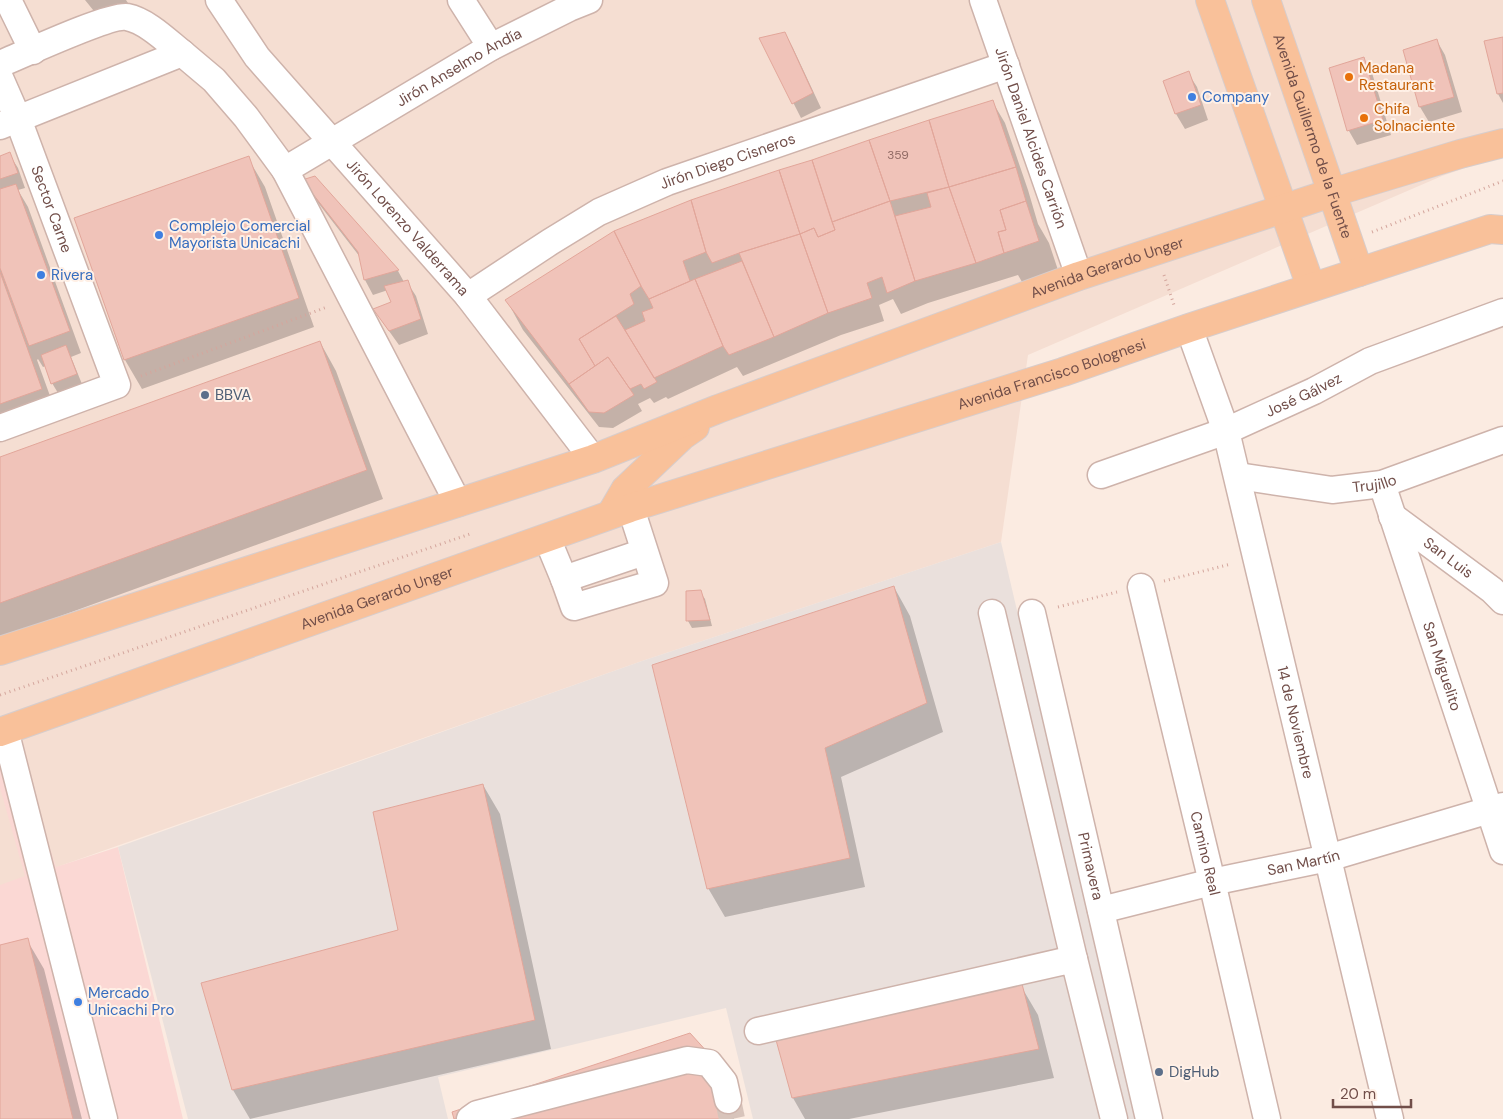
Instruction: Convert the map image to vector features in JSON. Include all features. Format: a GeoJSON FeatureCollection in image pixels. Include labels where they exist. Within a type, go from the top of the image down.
{"type":"FeatureCollection","features":[{"type":"Feature","properties":{"kind":"main road"},"geometry":{"type":"LineString","coordinates":[[1210,0],[1311,287]]}},
{"type":"Feature","properties":{"kind":"main road","name":"Avenida Guillermo de la Fuente"},"geometry":{"type":"LineString","coordinates":[[1266,0],[1359,272]]}},
{"type":"Feature","properties":{"kind":"main road","name":"Avenida Gerardo Unger"},"geometry":{"type":"LineString","coordinates":[[0,651],[593,459],[718,409],[1079,276],[1283,208],[1460,154],[1503,143]]}},
{"type":"Feature","properties":{"kind":"main road","name":"Avenida Francisco Bolognesi"},"geometry":{"type":"LineString","coordinates":[[622,504],[1063,372],[1311,287],[1497,230]]}},
{"type":"Feature","properties":{"kind":"main road","name":"Avenida Gerardo Unger"},"geometry":{"type":"LineString","coordinates":[[3,731],[547,538],[622,504],[682,436],[718,409]]}},
{"type":"Feature","properties":{"kind":"street"},"geometry":{"type":"LineString","coordinates":[[8,0],[33,51]]}},
{"type":"Feature","properties":{"kind":"street","name":"Jirón Lorenzo Valderrama"},"geometry":{"type":"LineString","coordinates":[[219,0],[257,57],[468,296],[593,459]]}},
{"type":"Feature","properties":{"kind":"street"},"geometry":{"type":"LineString","coordinates":[[461,0],[491,47]]}},
{"type":"Feature","properties":{"kind":"street","name":"Jirón Anselmo Andía"},"geometry":{"type":"LineString","coordinates":[[286,170],[491,47],[589,0]]}},
{"type":"Feature","properties":{"kind":"street","name":"Jirón Daniel Alcides Carrión"},"geometry":{"type":"LineString","coordinates":[[983,0],[1079,276]]}},
{"type":"Feature","properties":{"kind":"street"},"geometry":{"type":"LineString","coordinates":[[0,64],[90,27],[112,19],[126,17],[140,22],[182,53],[214,80],[246,117],[286,170],[458,503]]}},
{"type":"Feature","properties":{"kind":"street"},"geometry":{"type":"LineString","coordinates":[[9,123],[182,53]]}},
{"type":"Feature","properties":{"kind":"street","name":"Jirón Diego Cisneros"},"geometry":{"type":"LineString","coordinates":[[468,296],[599,212],[667,182],[1006,64]]}},
{"type":"Feature","properties":{"kind":"street","name":"Sector Carne"},"geometry":{"type":"LineString","coordinates":[[0,78],[9,123],[117,384]]}},
{"type":"Feature","properties":{"kind":"street","name":"José Gálvez"},"geometry":{"type":"LineString","coordinates":[[1101,476],[1226,431],[1314,391],[1370,361],[1503,312]]}},
{"type":"Feature","properties":{"kind":"street","name":"14 de Noviembre"},"geometry":{"type":"LineString","coordinates":[[1186,330],[1226,431],[1238,476],[1258,568],[1390,1119]]}},
{"type":"Feature","properties":{"kind":"street"},"geometry":{"type":"LineString","coordinates":[[0,428],[117,384]]}},
{"type":"Feature","properties":{"kind":"street","name":"Trujillo"},"geometry":{"type":"LineString","coordinates":[[1238,476],[1332,490],[1382,484],[1503,440]]}},
{"type":"Feature","properties":{"kind":"street","name":"San Miguelito"},"geometry":{"type":"LineString","coordinates":[[1382,484],[1496,808],[1503,851]]}},
{"type":"Feature","properties":{"kind":"street"},"geometry":{"type":"LineString","coordinates":[[547,538],[564,578],[644,552],[622,504]]}},
{"type":"Feature","properties":{"kind":"street","name":"San Luis"},"geometry":{"type":"LineString","coordinates":[[1392,516],[1492,590],[1503,601]]}},
{"type":"Feature","properties":{"kind":"street","name":"Camino Real"},"geometry":{"type":"LineString","coordinates":[[1141,587],[1267,1119]]}},
{"type":"Feature","properties":{"kind":"street","name":"Primavera"},"geometry":{"type":"LineString","coordinates":[[1032,613],[1149,1119]]}},
{"type":"Feature","properties":{"kind":"street"},"geometry":{"type":"LineString","coordinates":[[992,614],[1114,1119]]}},
{"type":"Feature","properties":{"kind":"street"},"geometry":{"type":"LineString","coordinates":[[3,731],[104,1119]]}},
{"type":"Feature","properties":{"kind":"street","name":"San Martín"},"geometry":{"type":"LineString","coordinates":[[1101,910],[1212,882],[1328,858],[1496,808]]}},
{"type":"Feature","properties":{"kind":"street"},"geometry":{"type":"LineString","coordinates":[[758,1032],[1074,959]]}},
{"type":"Feature","properties":{"kind":"street"},"geometry":{"type":"LineString","coordinates":[[470,1119],[476,1114],[687,1060],[709,1063],[724,1082],[728,1100]]}},
{"type":"Feature","properties":{"kind":"path"},"geometry":{"type":"LineString","coordinates":[[1477,190],[1503,181]]}},
{"type":"Feature","properties":{"kind":"path"},"geometry":{"type":"LineString","coordinates":[[1155,251],[1186,330]]}},
{"type":"Feature","properties":{"kind":"path"},"geometry":{"type":"LineString","coordinates":[[117,384],[352,297]]}},
{"type":"Feature","properties":{"kind":"shaded area"},"geometry":{"type":"Polygon","coordinates":[[[0,0],[1503,0],[1503,155],[1442,176],[1028,355],[1001,542],[642,661],[0,887],[0,0]]]}},
{"type":"Feature","properties":{"kind":"shaded area"},"geometry":{"type":"Polygon","coordinates":[[[1001,542],[1136,1119],[753,1119],[726,1008],[438,1077],[448,1119],[188,1119],[118,847],[642,661],[1001,542]]]}},
{"type":"Feature","properties":{"kind":"shaded area","name":"Mercado Unicachi Pro"},"geometry":{"type":"Polygon","coordinates":[[[23,765],[56,867],[118,847],[183,1119],[0,1119],[0,885],[25,876],[0,788],[0,769],[23,765]]]}},
{"type":"Feature","properties":{"kind":"building"},"geometry":{"type":"Polygon","coordinates":[[[785,32],[813,93],[792,104],[759,38],[785,32]]]}},
{"type":"Feature","properties":{"kind":"building"},"geometry":{"type":"Polygon","coordinates":[[[1503,37],[1503,93],[1497,94],[1484,41],[1503,37]]]}},
{"type":"Feature","properties":{"kind":"building"},"geometry":{"type":"Polygon","coordinates":[[[1437,39],[1454,97],[1419,107],[1403,50],[1437,39]]]}},
{"type":"Feature","properties":{"kind":"building"},"geometry":{"type":"Polygon","coordinates":[[[1364,57],[1383,120],[1347,131],[1329,68],[1364,57]]]}},
{"type":"Feature","properties":{"kind":"building"},"geometry":{"type":"Polygon","coordinates":[[[1189,71],[1201,105],[1175,114],[1163,81],[1189,71]]]}},
{"type":"Feature","properties":{"kind":"building"},"geometry":{"type":"Polygon","coordinates":[[[993,100],[1016,167],[949,187],[929,120],[993,100]]]}},
{"type":"Feature","properties":{"kind":"building"},"geometry":{"type":"Polygon","coordinates":[[[929,120],[949,187],[890,201],[869,140],[929,120]]]}},
{"type":"Feature","properties":{"kind":"building"},"geometry":{"type":"Polygon","coordinates":[[[869,140],[890,201],[832,222],[812,160],[869,140]]]}},
{"type":"Feature","properties":{"kind":"building"},"geometry":{"type":"Polygon","coordinates":[[[10,152],[18,173],[0,179],[0,156],[10,152]]]}},
{"type":"Feature","properties":{"kind":"building"},"geometry":{"type":"Polygon","coordinates":[[[249,156],[299,298],[124,360],[74,218],[249,156]]]}},
{"type":"Feature","properties":{"kind":"building"},"geometry":{"type":"Polygon","coordinates":[[[812,160],[835,230],[818,237],[814,228],[800,234],[779,170],[812,160]]]}},
{"type":"Feature","properties":{"kind":"building"},"geometry":{"type":"Polygon","coordinates":[[[1016,167],[1026,201],[1000,210],[1006,230],[998,232],[1004,253],[976,263],[949,187],[1016,167]]]}},
{"type":"Feature","properties":{"kind":"building"},"geometry":{"type":"Polygon","coordinates":[[[779,170],[800,234],[712,263],[706,252],[691,200],[779,170]]]}},
{"type":"Feature","properties":{"kind":"building"},"geometry":{"type":"Polygon","coordinates":[[[315,176],[399,270],[364,280],[358,252],[302,180],[315,176]]]}},
{"type":"Feature","properties":{"kind":"building"},"geometry":{"type":"Polygon","coordinates":[[[16,184],[70,331],[29,346],[0,268],[0,189],[16,184]]]}},
{"type":"Feature","properties":{"kind":"building"},"geometry":{"type":"Polygon","coordinates":[[[949,187],[976,263],[915,281],[895,216],[931,207],[927,193],[949,187]]]}},
{"type":"Feature","properties":{"kind":"building"},"geometry":{"type":"Polygon","coordinates":[[[691,200],[706,252],[683,261],[690,281],[649,299],[614,231],[691,200]]]}},
{"type":"Feature","properties":{"kind":"building"},"geometry":{"type":"Polygon","coordinates":[[[890,201],[915,281],[887,293],[882,277],[867,283],[872,298],[828,313],[800,234],[814,228],[818,237],[835,230],[832,222],[890,201]]]}},
{"type":"Feature","properties":{"kind":"building"},"geometry":{"type":"Polygon","coordinates":[[[1026,201],[1039,241],[1004,253],[998,232],[1006,230],[1000,210],[1026,201]]]}},
{"type":"Feature","properties":{"kind":"building"},"geometry":{"type":"Polygon","coordinates":[[[614,231],[641,286],[630,294],[634,304],[579,339],[595,366],[569,384],[505,300],[614,231]]]}},
{"type":"Feature","properties":{"kind":"building"},"geometry":{"type":"Polygon","coordinates":[[[800,234],[828,313],[774,337],[739,253],[800,234]]]}},
{"type":"Feature","properties":{"kind":"building"},"geometry":{"type":"Polygon","coordinates":[[[742,261],[774,337],[729,355],[723,346],[695,279],[742,261]]]}},
{"type":"Feature","properties":{"kind":"building"},"geometry":{"type":"Polygon","coordinates":[[[0,272],[42,389],[0,404],[0,272]]]}},
{"type":"Feature","properties":{"kind":"building"},"geometry":{"type":"Polygon","coordinates":[[[695,279],[723,346],[654,378],[625,330],[645,321],[642,312],[653,308],[649,299],[695,279]]]}},
{"type":"Feature","properties":{"kind":"building"},"geometry":{"type":"Polygon","coordinates":[[[408,280],[421,319],[389,331],[373,309],[391,302],[384,286],[408,280]]]}},
{"type":"Feature","properties":{"kind":"building"},"geometry":{"type":"Polygon","coordinates":[[[616,316],[657,382],[644,389],[641,384],[630,389],[608,357],[595,366],[579,339],[616,316]]]}},
{"type":"Feature","properties":{"kind":"building"},"geometry":{"type":"Polygon","coordinates":[[[320,341],[367,470],[0,603],[0,457],[320,341]]]}},
{"type":"Feature","properties":{"kind":"building"},"geometry":{"type":"Polygon","coordinates":[[[66,345],[77,374],[51,384],[41,355],[66,345]]]}},
{"type":"Feature","properties":{"kind":"building"},"geometry":{"type":"Polygon","coordinates":[[[608,357],[634,395],[604,413],[589,412],[569,384],[608,357]]]}},
{"type":"Feature","properties":{"kind":"building"},"geometry":{"type":"Polygon","coordinates":[[[894,586],[927,703],[825,748],[850,858],[707,889],[652,665],[894,586]]]}},
{"type":"Feature","properties":{"kind":"building"},"geometry":{"type":"Polygon","coordinates":[[[701,590],[710,620],[686,621],[686,591],[701,590]]]}},
{"type":"Feature","properties":{"kind":"building"},"geometry":{"type":"Polygon","coordinates":[[[483,784],[535,1020],[232,1090],[201,983],[398,930],[373,812],[483,784]]]}},
{"type":"Feature","properties":{"kind":"building"},"geometry":{"type":"Polygon","coordinates":[[[28,938],[73,1119],[0,1119],[0,945],[28,938]]]}},
{"type":"Feature","properties":{"kind":"building"},"geometry":{"type":"Polygon","coordinates":[[[1022,984],[1039,1049],[792,1098],[776,1040],[1022,984]]]}},
{"type":"Feature","properties":{"kind":"building"},"geometry":{"type":"Polygon","coordinates":[[[690,1033],[710,1055],[726,1119],[454,1119],[452,1112],[690,1033]]]}},
{"type":"Feature","properties":{"kind":"tunnel"},"geometry":{"type":"LineString","coordinates":[[728,1100],[732,1119]]}},
{"type":"Feature","properties":{"kind":"place","name":"Madana Restaurant"},"geometry":{"type":"Point","coordinates":[1349,77]}},
{"type":"Feature","properties":{"kind":"place","name":"Company"},"geometry":{"type":"Point","coordinates":[1192,97]}},
{"type":"Feature","properties":{"kind":"place","name":"Chifa Solnaciente"},"geometry":{"type":"Point","coordinates":[1364,118]}},
{"type":"Feature","properties":{"kind":"place","name":"Complejo Comercial Mayorista Unicachi"},"geometry":{"type":"Point","coordinates":[159,235]}},
{"type":"Feature","properties":{"kind":"place","name":"Rivera"},"geometry":{"type":"Point","coordinates":[41,275]}},
{"type":"Feature","properties":{"kind":"place","name":"BBVA"},"geometry":{"type":"Point","coordinates":[205,395]}},
{"type":"Feature","properties":{"kind":"place","name":"Mercado Unicachi Pro"},"geometry":{"type":"Point","coordinates":[78,1002]}},
{"type":"Feature","properties":{"kind":"place","name":"DigHub"},"geometry":{"type":"Point","coordinates":[1159,1072]}}]}
